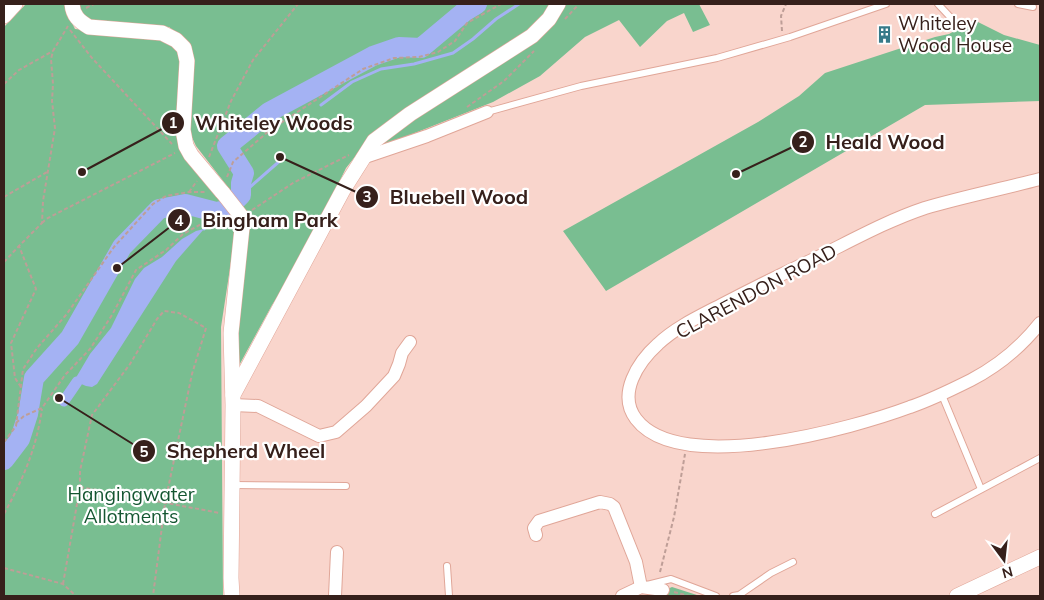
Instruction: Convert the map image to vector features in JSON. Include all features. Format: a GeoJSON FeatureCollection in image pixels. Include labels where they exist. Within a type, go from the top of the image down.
{"type":"FeatureCollection","features":[{"type":"Feature","properties":{"kind":"street"},"geometry":{"type":"LineString","coordinates":[[4,16],[15,4]]}},
{"type":"Feature","properties":{"kind":"street"},"geometry":{"type":"LineString","coordinates":[[233,400],[362,158],[374,141],[386,130],[532,36],[550,19],[558,4]]}},
{"type":"Feature","properties":{"kind":"street"},"geometry":{"type":"LineString","coordinates":[[71,15],[89,27],[162,34],[176,40],[184,48],[187,60],[183,130],[186,146],[191,155],[241,216],[241,246],[234,290],[231,333],[233,400],[232,596]]}},
{"type":"Feature","properties":{"kind":"street"},"geometry":{"type":"LineString","coordinates":[[362,158],[427,136],[487,112]]}},
{"type":"Feature","properties":{"kind":"street","name":"CLARENDON ROAD"},"geometry":{"type":"LineString","coordinates":[[1040,180],[907,214],[707,312],[669,335],[645,357],[631,379],[631,410],[645,428],[657,435],[687,445],[728,447],[759,445],[794,439],[871,420],[942,395],[1000,362],[1020,346],[1040,323]]}},
{"type":"Feature","properties":{"kind":"street"},"geometry":{"type":"LineString","coordinates":[[233,400],[258,406],[319,436],[336,432],[366,406],[394,376],[400,364],[402,354],[410,342]]}},
{"type":"Feature","properties":{"kind":"street"},"geometry":{"type":"LineString","coordinates":[[536,535],[534,528],[539,521],[600,502],[610,504],[614,507],[636,562],[641,587]]}},
{"type":"Feature","properties":{"kind":"street"},"geometry":{"type":"LineString","coordinates":[[335,596],[338,552]]}},
{"type":"Feature","properties":{"kind":"street"},"geometry":{"type":"LineString","coordinates":[[957,596],[1040,557]]}},
{"type":"Feature","properties":{"kind":"street"},"geometry":{"type":"LineString","coordinates":[[622,596],[641,587],[661,586]]}},
{"type":"Feature","properties":{"kind":"lane"},"geometry":{"type":"LineString","coordinates":[[487,112],[581,86],[717,58],[782,39],[886,4]]}},
{"type":"Feature","properties":{"kind":"lane"},"geometry":{"type":"LineString","coordinates":[[938,4],[953,20]]}},
{"type":"Feature","properties":{"kind":"lane"},"geometry":{"type":"LineString","coordinates":[[1018,4],[1033,7]]}},
{"type":"Feature","properties":{"kind":"lane"},"geometry":{"type":"LineString","coordinates":[[942,395],[981,489]]}},
{"type":"Feature","properties":{"kind":"lane"},"geometry":{"type":"LineString","coordinates":[[935,514],[1040,458]]}},
{"type":"Feature","properties":{"kind":"lane"},"geometry":{"type":"LineString","coordinates":[[232,485],[346,486]]}},
{"type":"Feature","properties":{"kind":"lane"},"geometry":{"type":"LineString","coordinates":[[733,596],[793,562]]}},
{"type":"Feature","properties":{"kind":"lane"},"geometry":{"type":"LineString","coordinates":[[447,566],[449,596]]}},
{"type":"Feature","properties":{"kind":"lane"},"geometry":{"type":"LineString","coordinates":[[661,586],[671,579],[716,596]]}},
{"type":"Feature","properties":{"kind":"path"},"geometry":{"type":"LineString","coordinates":[[208,159],[232,102],[253,60],[298,4]]}},
{"type":"Feature","properties":{"kind":"path"},"geometry":{"type":"LineString","coordinates":[[233,162],[270,130],[363,69],[394,58],[419,57],[438,52],[455,41],[467,23],[501,4]]}},
{"type":"Feature","properties":{"kind":"path"},"geometry":{"type":"LineString","coordinates":[[565,19],[578,4]]}},
{"type":"Feature","properties":{"kind":"path"},"geometry":{"type":"LineString","coordinates":[[782,39],[781,16],[786,4]]}},
{"type":"Feature","properties":{"kind":"path"},"geometry":{"type":"LineString","coordinates":[[42,223],[43,201],[55,128],[51,59],[71,15]]}},
{"type":"Feature","properties":{"kind":"path"},"geometry":{"type":"LineString","coordinates":[[71,15],[92,58],[172,144]]}},
{"type":"Feature","properties":{"kind":"path"},"geometry":{"type":"LineString","coordinates":[[460,111],[504,81],[536,49]]}},
{"type":"Feature","properties":{"kind":"path"},"geometry":{"type":"LineString","coordinates":[[4,84],[19,70],[53,51]]}},
{"type":"Feature","properties":{"kind":"path"},"geometry":{"type":"LineString","coordinates":[[4,262],[46,219],[179,151]]}},
{"type":"Feature","properties":{"kind":"path"},"geometry":{"type":"LineString","coordinates":[[241,216],[293,183],[348,155],[362,158]]}},
{"type":"Feature","properties":{"kind":"path"},"geometry":{"type":"LineString","coordinates":[[4,198],[48,171]]}},
{"type":"Feature","properties":{"kind":"path"},"geometry":{"type":"LineString","coordinates":[[4,442],[16,426],[23,369],[36,348],[66,315],[114,247],[153,204],[166,196],[189,192]]}},
{"type":"Feature","properties":{"kind":"path"},"geometry":{"type":"LineString","coordinates":[[16,423],[24,416],[41,408],[65,375],[90,349],[112,315],[136,270],[166,250],[183,234],[208,221],[214,222]]}},
{"type":"Feature","properties":{"kind":"path"},"geometry":{"type":"LineString","coordinates":[[19,246],[36,289],[11,343],[15,378],[21,387]]}},
{"type":"Feature","properties":{"kind":"path"},"geometry":{"type":"LineString","coordinates":[[63,584],[80,487],[80,471],[92,415],[130,364],[157,319],[164,311],[178,313],[206,328],[192,374],[164,502],[153,596]]}},
{"type":"Feature","properties":{"kind":"path"},"geometry":{"type":"LineString","coordinates":[[4,514],[22,482],[38,435],[41,408]]}},
{"type":"Feature","properties":{"kind":"path"},"geometry":{"type":"LineString","coordinates":[[687,445],[661,586],[689,596]]}},
{"type":"Feature","properties":{"kind":"path"},"geometry":{"type":"LineString","coordinates":[[80,487],[231,515]]}},
{"type":"Feature","properties":{"kind":"path"},"geometry":{"type":"LineString","coordinates":[[4,568],[63,584],[76,596]]}},
{"type":"Feature","properties":{"kind":"green space","name":"Hangingwater Allotments"},"geometry":{"type":"Polygon","coordinates":[[[26,4],[65,4],[66,11],[75,29],[164,38],[181,55],[179,148],[227,209],[236,229],[221,327],[223,596],[4,596],[4,27],[26,4]]]}},
{"type":"Feature","properties":{"kind":"green space"},"geometry":{"type":"Polygon","coordinates":[[[76,4],[550,4],[542,19],[516,43],[373,134],[346,168],[302,258],[272,305],[236,371],[239,307],[249,219],[238,200],[196,146],[189,131],[186,40],[169,27],[88,21],[76,4]]]}},
{"type":"Feature","properties":{"kind":"green space"},"geometry":{"type":"Polygon","coordinates":[[[564,4],[699,4],[710,25],[693,32],[684,13],[667,21],[640,47],[619,20],[585,37],[540,76],[493,102],[382,146],[380,142],[564,4]]]}},
{"type":"Feature","properties":{"kind":"green space"},"geometry":{"type":"Polygon","coordinates":[[[974,20],[1004,35],[1040,45],[1040,101],[925,105],[606,291],[563,231],[758,122],[799,96],[825,73],[949,34],[974,20]]]}},
{"type":"Feature","properties":{"kind":"green space"},"geometry":{"type":"Polygon","coordinates":[[[672,587],[700,596],[651,596],[672,587]]]}},
{"type":"Feature","properties":{"kind":"water"},"geometry":{"type":"Polygon","coordinates":[[[204,229],[176,261],[97,384],[92,387],[74,381],[90,354],[111,328],[135,279],[144,268],[162,257],[182,239],[204,229]]]}},
{"type":"Feature","properties":{"kind":"waterway"},"geometry":{"type":"LineString","coordinates":[[4,460],[20,439],[28,414],[34,378],[70,338],[122,247],[159,209],[185,204],[216,212],[226,210],[241,195],[241,183],[244,173],[227,146],[269,112],[373,56],[399,47],[421,48],[464,12],[477,4]]}},
{"type":"Feature","properties":{"kind":"waterway"},"geometry":{"type":"LineString","coordinates":[[321,105],[352,82],[381,69],[414,64],[453,53],[496,19],[519,4]]}},
{"type":"Feature","properties":{"kind":"waterway"},"geometry":{"type":"LineString","coordinates":[[241,195],[282,159]]}},
{"type":"Feature","properties":{"kind":"waterway"},"geometry":{"type":"LineString","coordinates":[[229,195],[241,183]]}},
{"type":"Feature","properties":{"kind":"waterway"},"geometry":{"type":"LineString","coordinates":[[202,208],[219,205],[223,201]]}},
{"type":"Feature","properties":{"kind":"waterway"},"geometry":{"type":"LineString","coordinates":[[204,229],[221,211]]}},
{"type":"Feature","properties":{"kind":"waterway"},"geometry":{"type":"LineString","coordinates":[[64,401],[77,382]]}},
{"type":"Feature","properties":{"kind":"place","name":"Whiteley Wood House"},"geometry":{"type":"Point","coordinates":[884,34]}},
{"type":"Feature","properties":{"kind":"place","name":"Bluebell Wood"},"geometry":{"type":"Point","coordinates":[280,157]}},
{"type":"Feature","properties":{"kind":"place","name":"Whiteley Woods"},"geometry":{"type":"Point","coordinates":[82,172]}},
{"type":"Feature","properties":{"kind":"place","name":"Heald Wood"},"geometry":{"type":"Point","coordinates":[736,174]}},
{"type":"Feature","properties":{"kind":"place","name":"Bingham Park"},"geometry":{"type":"Point","coordinates":[117,268]}},
{"type":"Feature","properties":{"kind":"place","name":"Shepherd Wheel"},"geometry":{"type":"Point","coordinates":[59,398]}}]}
